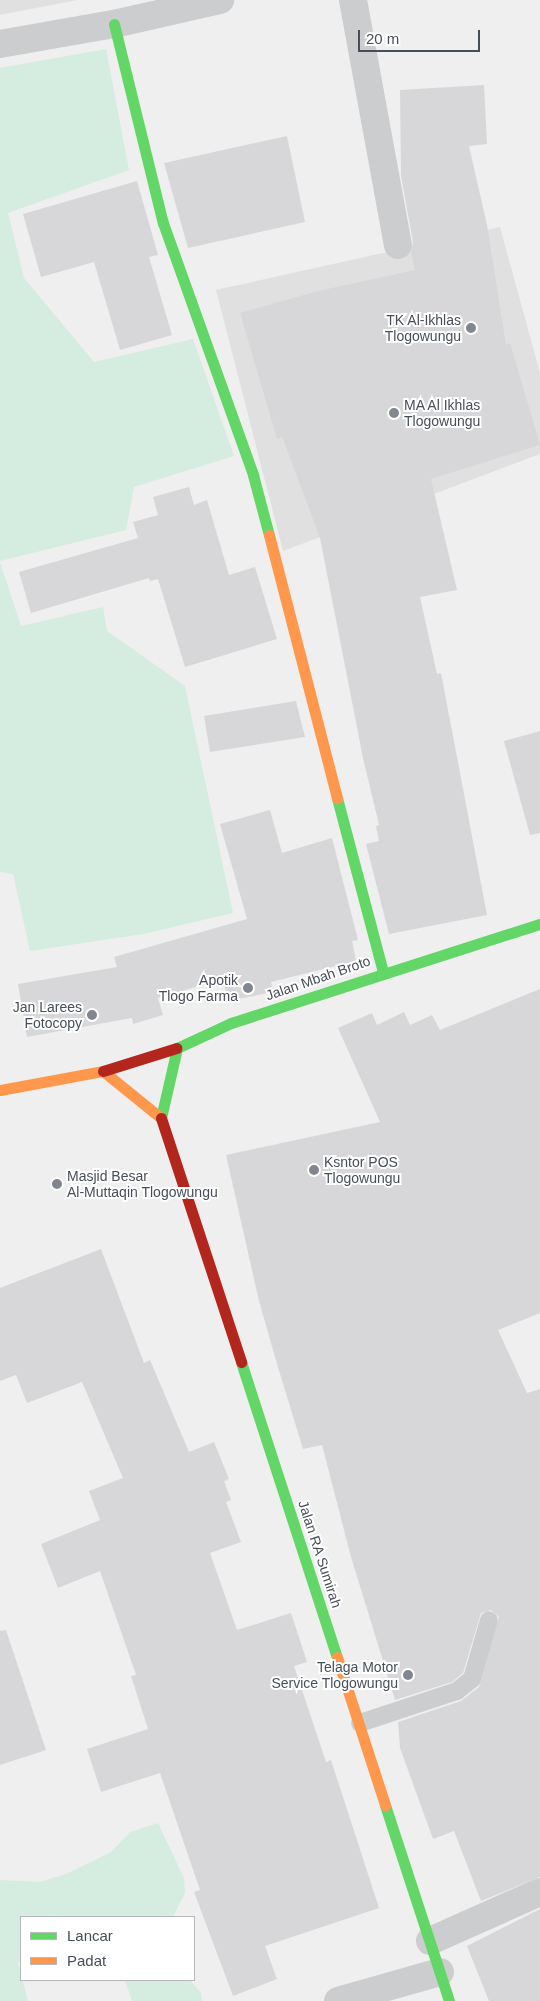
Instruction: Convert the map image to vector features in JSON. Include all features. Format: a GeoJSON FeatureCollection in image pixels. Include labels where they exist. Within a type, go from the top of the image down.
{"type":"FeatureCollection","features":[{"type":"Feature","properties":{"kind":"main road"},"geometry":{"type":"LineString","coordinates":[[114,24],[163,223],[253,475],[383,972]]}},
{"type":"Feature","properties":{"kind":"main road","name":"Jalan Mbah Broto"},"geometry":{"type":"LineString","coordinates":[[0,1090],[103,1071],[177,1048],[231,1023],[383,972],[540,924]]}},
{"type":"Feature","properties":{"kind":"main road"},"geometry":{"type":"LineString","coordinates":[[103,1071],[161,1118],[177,1048]]}},
{"type":"Feature","properties":{"kind":"main road","name":"Jalan RA Sumirah"},"geometry":{"type":"LineString","coordinates":[[161,1118],[449,2001]]}},
{"type":"Feature","properties":{"kind":"street"},"geometry":{"type":"LineString","coordinates":[[0,44],[114,24],[220,0]]}},
{"type":"Feature","properties":{"kind":"street"},"geometry":{"type":"LineString","coordinates":[[353,0],[398,245]]}},
{"type":"Feature","properties":{"kind":"street"},"geometry":{"type":"LineString","coordinates":[[430,1941],[540,1892]]}},
{"type":"Feature","properties":{"kind":"street"},"geometry":{"type":"LineString","coordinates":[[338,2001],[440,1972]]}},
{"type":"Feature","properties":{"kind":"lane"},"geometry":{"type":"LineString","coordinates":[[360,1724],[457,1691],[472,1679],[480,1662],[489,1620]]}},
{"type":"Feature","properties":{"kind":"shaded area"},"geometry":{"type":"Polygon","coordinates":[[[0,0],[77,0],[0,15],[0,0]]]}},
{"type":"Feature","properties":{"kind":"shaded area","name":"MA Al Ikhlas Tlogowungu"},"geometry":{"type":"Polygon","coordinates":[[[500,227],[540,373],[540,454],[283,551],[216,290],[500,227]]]}},
{"type":"Feature","properties":{"kind":"green space"},"geometry":{"type":"Polygon","coordinates":[[[106,49],[129,170],[8,213],[24,278],[94,362],[193,339],[234,456],[134,487],[126,530],[0,561],[0,68],[106,49]]]}},
{"type":"Feature","properties":{"kind":"green space"},"geometry":{"type":"Polygon","coordinates":[[[0,562],[21,626],[103,607],[107,631],[185,686],[233,913],[143,934],[30,951],[13,874],[0,872],[0,562]]]}},
{"type":"Feature","properties":{"kind":"green space"},"geometry":{"type":"Polygon","coordinates":[[[158,1823],[184,1878],[185,1893],[174,1916],[20,1916],[20,1961],[18,1963],[20,1981],[23,1981],[28,2001],[0,2001],[0,1880],[40,1882],[66,1874],[111,1852],[130,1832],[158,1823]]]}},
{"type":"Feature","properties":{"kind":"green space"},"geometry":{"type":"Polygon","coordinates":[[[125,1981],[191,1981],[201,1993],[202,2001],[132,2001],[125,1981]]]}},
{"type":"Feature","properties":{"kind":"building"},"geometry":{"type":"Polygon","coordinates":[[[484,85],[487,144],[469,146],[487,225],[506,345],[510,343],[540,445],[431,479],[457,590],[420,597],[437,674],[441,673],[487,915],[389,934],[366,844],[379,841],[376,826],[379,825],[363,758],[320,538],[282,437],[277,439],[240,313],[318,291],[415,270],[411,253],[413,242],[401,176],[400,90],[484,85]]]}},
{"type":"Feature","properties":{"kind":"building"},"geometry":{"type":"Polygon","coordinates":[[[287,136],[305,222],[188,248],[164,163],[287,136]]]}},
{"type":"Feature","properties":{"kind":"building"},"geometry":{"type":"Polygon","coordinates":[[[137,181],[158,255],[149,257],[172,335],[120,350],[94,262],[41,277],[23,214],[137,181]]]}},
{"type":"Feature","properties":{"kind":"building"},"geometry":{"type":"Polygon","coordinates":[[[189,487],[194,505],[207,500],[229,575],[255,567],[277,639],[185,667],[158,579],[150,581],[149,578],[31,613],[19,572],[138,538],[133,522],[158,515],[153,497],[189,487]]]}},
{"type":"Feature","properties":{"kind":"building"},"geometry":{"type":"Polygon","coordinates":[[[296,701],[305,737],[210,752],[204,716],[296,701]]]}},
{"type":"Feature","properties":{"kind":"building"},"geometry":{"type":"Polygon","coordinates":[[[540,731],[540,833],[530,835],[504,741],[540,731]]]}},
{"type":"Feature","properties":{"kind":"building"},"geometry":{"type":"Polygon","coordinates":[[[270,810],[282,853],[332,838],[358,940],[352,941],[356,961],[271,982],[273,992],[228,1001],[223,979],[158,998],[163,1015],[133,1024],[132,1018],[27,1037],[18,984],[117,967],[114,957],[247,919],[220,824],[270,810]]]}},
{"type":"Feature","properties":{"kind":"building"},"geometry":{"type":"Polygon","coordinates":[[[540,989],[540,1313],[498,1330],[527,1393],[540,1389],[540,1877],[481,1901],[454,1831],[433,1839],[400,1748],[398,1722],[461,1701],[479,1687],[499,1617],[491,1610],[481,1613],[463,1673],[452,1682],[395,1700],[351,1557],[322,1445],[303,1449],[259,1301],[226,1155],[380,1122],[338,1028],[372,1013],[377,1025],[404,1012],[410,1025],[432,1015],[440,1030],[540,989]]]}},
{"type":"Feature","properties":{"kind":"building"},"geometry":{"type":"Polygon","coordinates":[[[101,1249],[144,1363],[150,1360],[189,1452],[214,1442],[229,1479],[224,1481],[231,1500],[226,1502],[241,1542],[210,1553],[237,1630],[291,1613],[307,1662],[294,1666],[326,1762],[331,1760],[379,1908],[265,1946],[277,1979],[233,1996],[194,1892],[200,1890],[160,1773],[101,1792],[87,1749],[148,1729],[131,1676],[136,1675],[100,1571],[58,1588],[41,1544],[100,1520],[89,1491],[123,1478],[82,1382],[27,1403],[16,1375],[0,1381],[0,1288],[101,1249]]]}},
{"type":"Feature","properties":{"kind":"building"},"geometry":{"type":"Polygon","coordinates":[[[6,1630],[46,1750],[0,1765],[0,1631],[6,1630]]]}},
{"type":"Feature","properties":{"kind":"building"},"geometry":{"type":"Polygon","coordinates":[[[540,1909],[540,2001],[489,2001],[467,1946],[540,1909]]]}},
{"type":"Feature","properties":{"kind":"traffic: fast"},"geometry":{"type":"LineString","coordinates":[[114,24],[163,223],[253,475],[269,535]]}},
{"type":"Feature","properties":{"kind":"traffic: fast"},"geometry":{"type":"LineString","coordinates":[[337,798],[383,972]]}},
{"type":"Feature","properties":{"kind":"traffic: fast"},"geometry":{"type":"LineString","coordinates":[[161,1118],[177,1048],[231,1023],[540,924]]}},
{"type":"Feature","properties":{"kind":"traffic: fast"},"geometry":{"type":"LineString","coordinates":[[241,1362],[337,1657]]}},
{"type":"Feature","properties":{"kind":"traffic: fast"},"geometry":{"type":"LineString","coordinates":[[385,1805],[449,2001]]}},
{"type":"Feature","properties":{"kind":"traffic: slow"},"geometry":{"type":"LineString","coordinates":[[269,535],[337,798]]}},
{"type":"Feature","properties":{"kind":"traffic: slow"},"geometry":{"type":"LineString","coordinates":[[0,1090],[103,1071],[161,1118]]}},
{"type":"Feature","properties":{"kind":"traffic: slow"},"geometry":{"type":"LineString","coordinates":[[337,1657],[385,1805]]}},
{"type":"Feature","properties":{"kind":"traffic: jam"},"geometry":{"type":"LineString","coordinates":[[103,1071],[177,1048]]}},
{"type":"Feature","properties":{"kind":"traffic: jam"},"geometry":{"type":"LineString","coordinates":[[161,1118],[241,1362]]}},
{"type":"Feature","properties":{"kind":"place","name":"TK Al-Ikhlas Tlogowungu"},"geometry":{"type":"Point","coordinates":[471,328]}},
{"type":"Feature","properties":{"kind":"place","name":"MA Al Ikhlas Tlogowungu"},"geometry":{"type":"Point","coordinates":[394,413]}},
{"type":"Feature","properties":{"kind":"place","name":"Apotik Tlogo Farma"},"geometry":{"type":"Point","coordinates":[248,988]}},
{"type":"Feature","properties":{"kind":"place","name":"Jan Larees Fotocopy"},"geometry":{"type":"Point","coordinates":[92,1015]}},
{"type":"Feature","properties":{"kind":"place","name":"Ksntor POS Tlogowungu"},"geometry":{"type":"Point","coordinates":[314,1170]}},
{"type":"Feature","properties":{"kind":"place","name":"Masjid Besar Al-Muttaqin Tlogowungu"},"geometry":{"type":"Point","coordinates":[57,1184]}},
{"type":"Feature","properties":{"kind":"place","name":"Telaga Motor Service Tlogowungu"},"geometry":{"type":"Point","coordinates":[408,1675]}}]}
